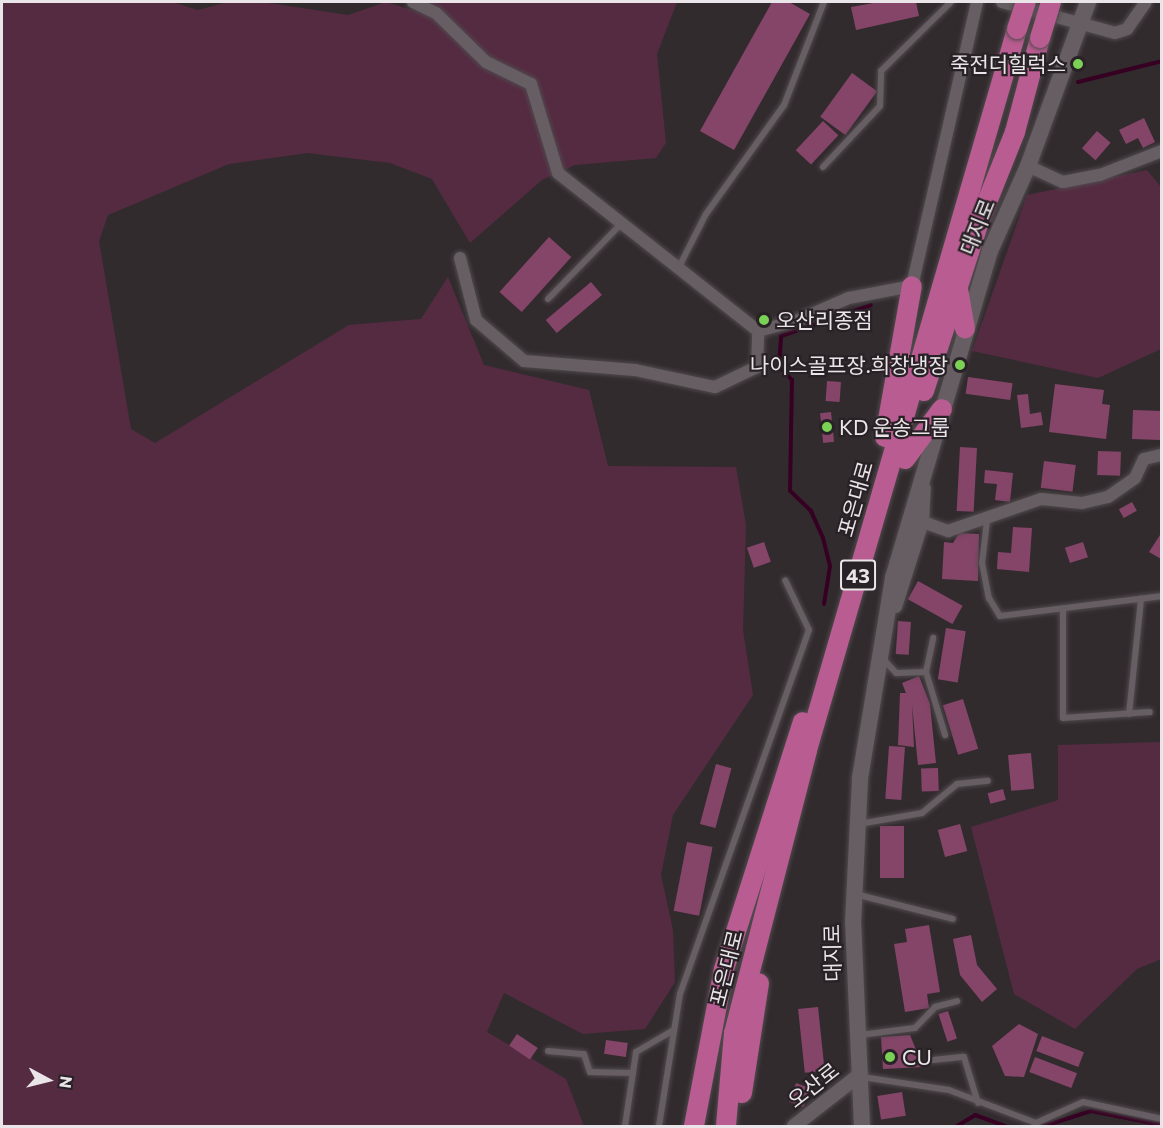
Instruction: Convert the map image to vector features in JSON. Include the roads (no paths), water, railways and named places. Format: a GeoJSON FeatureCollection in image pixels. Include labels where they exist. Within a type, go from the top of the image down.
{"type":"FeatureCollection","features":[{"type":"Feature","properties":{"kind":"highway","name":"포은대로"},"geometry":{"type":"LineString","coordinates":[[726,1126],[734,1033],[831,669],[1026,2]]}},
{"type":"Feature","properties":{"kind":"highway","name":"포은대로"},"geometry":{"type":"LineString","coordinates":[[738,1126],[761,969],[778,897],[957,285],[1015,132],[1051,2]]}},
{"type":"Feature","properties":{"kind":"highway"},"geometry":{"type":"LineString","coordinates":[[957,285],[965,328]]}},
{"type":"Feature","properties":{"kind":"highway"},"geometry":{"type":"LineString","coordinates":[[693,1126],[724,969],[852,568],[890,416],[912,286]]}},
{"type":"Feature","properties":{"kind":"highway"},"geometry":{"type":"LineString","coordinates":[[905,459],[942,409]]}},
{"type":"Feature","properties":{"kind":"highway"},"geometry":{"type":"LineString","coordinates":[[852,568],[854,591]]}},
{"type":"Feature","properties":{"kind":"highway"},"geometry":{"type":"LineString","coordinates":[[810,701],[831,669]]}},
{"type":"Feature","properties":{"kind":"main road","name":"대지로"},"geometry":{"type":"LineString","coordinates":[[862,1126],[858,1076],[854,894],[860,778],[893,578],[965,328],[990,251],[1028,166],[1088,2]]}},
{"type":"Feature","properties":{"kind":"street"},"geometry":{"type":"LineString","coordinates":[[412,2],[436,14],[486,62],[531,84],[558,173],[680,265],[758,331]]}},
{"type":"Feature","properties":{"kind":"street"},"geometry":{"type":"LineString","coordinates":[[758,331],[796,321],[849,298],[912,286],[977,2]]}},
{"type":"Feature","properties":{"kind":"street"},"geometry":{"type":"LineString","coordinates":[[1002,2],[1115,33],[1127,29],[1143,2]]}},
{"type":"Feature","properties":{"kind":"street"},"geometry":{"type":"LineString","coordinates":[[1028,166],[1064,182],[1100,175],[1161,151]]}},
{"type":"Feature","properties":{"kind":"street"},"geometry":{"type":"LineString","coordinates":[[460,258],[476,320],[524,361],[635,370],[715,387],[757,367],[758,331]]}},
{"type":"Feature","properties":{"kind":"street"},"geometry":{"type":"LineString","coordinates":[[923,522],[948,531],[987,521],[1041,499],[1082,503],[1108,497],[1135,478],[1144,459],[1161,454]]}},
{"type":"Feature","properties":{"kind":"street","name":"대지로"},"geometry":{"type":"LineString","coordinates":[[860,778],[898,595],[923,522],[924,475]]}},
{"type":"Feature","properties":{"kind":"street","name":"오산로"},"geometry":{"type":"LineString","coordinates":[[794,1126],[858,1076]]}},
{"type":"Feature","properties":{"kind":"lane"},"geometry":{"type":"LineString","coordinates":[[680,265],[706,214],[784,105],[824,2]]}},
{"type":"Feature","properties":{"kind":"lane"},"geometry":{"type":"LineString","coordinates":[[823,167],[880,106],[881,71],[951,2]]}},
{"type":"Feature","properties":{"kind":"lane"},"geometry":{"type":"LineString","coordinates":[[548,299],[624,222]]}},
{"type":"Feature","properties":{"kind":"lane"},"geometry":{"type":"LineString","coordinates":[[987,521],[982,563],[989,598],[999,616],[1063,611],[1161,596]]}},
{"type":"Feature","properties":{"kind":"lane"},"geometry":{"type":"LineString","coordinates":[[659,1126],[680,994],[809,630],[784,580]]}},
{"type":"Feature","properties":{"kind":"lane"},"geometry":{"type":"LineString","coordinates":[[1129,714],[1141,599]]}},
{"type":"Feature","properties":{"kind":"lane"},"geometry":{"type":"LineString","coordinates":[[1063,611],[1063,718],[1150,712]]}},
{"type":"Feature","properties":{"kind":"lane"},"geometry":{"type":"LineString","coordinates":[[933,638],[926,672],[945,735]]}},
{"type":"Feature","properties":{"kind":"lane"},"geometry":{"type":"LineString","coordinates":[[885,661],[896,673],[926,672]]}},
{"type":"Feature","properties":{"kind":"lane"},"geometry":{"type":"LineString","coordinates":[[858,824],[922,813],[957,784],[988,781]]}},
{"type":"Feature","properties":{"kind":"lane"},"geometry":{"type":"LineString","coordinates":[[854,894],[953,920]]}},
{"type":"Feature","properties":{"kind":"lane"},"geometry":{"type":"LineString","coordinates":[[857,1036],[915,1028],[935,1007],[957,1001]]}},
{"type":"Feature","properties":{"kind":"lane"},"geometry":{"type":"LineString","coordinates":[[626,1126],[636,1052],[674,1030]]}},
{"type":"Feature","properties":{"kind":"lane"},"geometry":{"type":"LineString","coordinates":[[548,1052],[584,1054],[590,1072],[633,1073]]}},
{"type":"Feature","properties":{"kind":"lane"},"geometry":{"type":"LineString","coordinates":[[933,1060],[964,1057],[978,1103]]}},
{"type":"Feature","properties":{"kind":"lane"},"geometry":{"type":"LineString","coordinates":[[858,1076],[938,1088],[1036,1124],[1083,1102],[1161,1120]]}},
{"type":"Feature","properties":{"kind":"waterway"},"geometry":{"type":"LineString","coordinates":[[1078,82],[1162,61]]}},
{"type":"Feature","properties":{"kind":"waterway"},"geometry":{"type":"LineString","coordinates":[[824,604],[830,566],[823,538],[811,511],[790,491],[792,380],[779,366],[781,336],[871,305]]}},
{"type":"Feature","properties":{"kind":"waterway"},"geometry":{"type":"LineString","coordinates":[[1044,1126],[1091,1111],[1162,1125]]}},
{"type":"Feature","properties":{"kind":"waterway"},"geometry":{"type":"LineString","coordinates":[[957,1126],[975,1115],[1006,1126]]}},
{"type":"Feature","properties":{"kind":"place","name":"죽전더힐럭스"},"geometry":{"type":"Point","coordinates":[1078,64]}},
{"type":"Feature","properties":{"kind":"place","name":"오산리종점"},"geometry":{"type":"Point","coordinates":[764,320]}},
{"type":"Feature","properties":{"kind":"place","name":"나이스골프장.희창냉장"},"geometry":{"type":"Point","coordinates":[960,365]}},
{"type":"Feature","properties":{"kind":"place","name":"KD 운송그룹"},"geometry":{"type":"Point","coordinates":[827,427]}},
{"type":"Feature","properties":{"kind":"place","name":"CU"},"geometry":{"type":"Point","coordinates":[890,1057]}}]}
